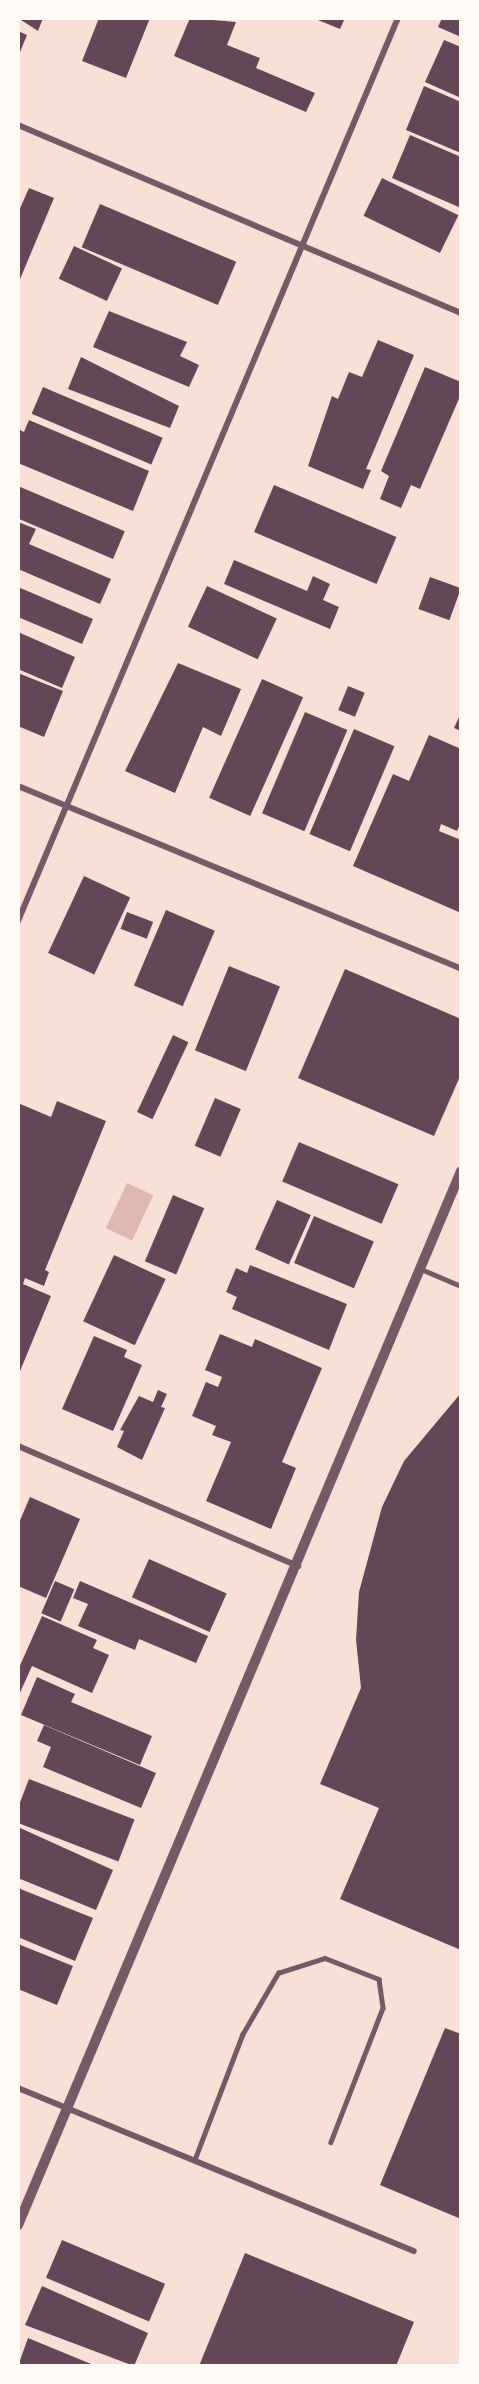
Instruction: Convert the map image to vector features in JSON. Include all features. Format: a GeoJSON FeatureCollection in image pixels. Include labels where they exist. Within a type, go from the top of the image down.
{"type":"FeatureCollection","features":[{"type":"Feature","properties":{"kind":"street"},"geometry":{"type":"LineString","coordinates":[[18,921],[300,245],[398,18]]}},
{"type":"Feature","properties":{"kind":"street"},"geometry":{"type":"LineString","coordinates":[[18,125],[461,313]]}},
{"type":"Feature","properties":{"kind":"street"},"geometry":{"type":"LineString","coordinates":[[18,786],[461,969]]}},
{"type":"Feature","properties":{"kind":"street"},"geometry":{"type":"LineString","coordinates":[[18,2225],[299,1566],[421,1269],[457,1194],[461,1171]]}},
{"type":"Feature","properties":{"kind":"street"},"geometry":{"type":"LineString","coordinates":[[18,1446],[299,1566]]}},
{"type":"Feature","properties":{"kind":"street"},"geometry":{"type":"LineString","coordinates":[[18,2088],[414,2251]]}},
{"type":"Feature","properties":{"kind":"lane"},"geometry":{"type":"LineString","coordinates":[[421,1269],[461,1286]]}},
{"type":"Feature","properties":{"kind":"lane"},"geometry":{"type":"LineString","coordinates":[[194,2161],[243,2035],[278,1972],[325,1958],[379,1979],[383,2008],[331,2142]]}},
{"type":"Feature","properties":{"kind":"shaded area"},"geometry":{"type":"Polygon","coordinates":[[[127,1183],[153,1195],[132,1241],[106,1228],[127,1183]]]}},
{"type":"Feature","properties":{"kind":"building"},"geometry":{"type":"Polygon","coordinates":[[[18,18],[43,18],[38,31],[18,18]]]}},
{"type":"Feature","properties":{"kind":"building"},"geometry":{"type":"Polygon","coordinates":[[[99,18],[150,18],[126,78],[82,61],[99,18]]]}},
{"type":"Feature","properties":{"kind":"building"},"geometry":{"type":"Polygon","coordinates":[[[190,18],[236,22],[227,45],[260,58],[256,68],[315,93],[306,112],[174,56],[190,18]]]}},
{"type":"Feature","properties":{"kind":"building"},"geometry":{"type":"Polygon","coordinates":[[[313,18],[345,18],[340,29],[313,18]]]}},
{"type":"Feature","properties":{"kind":"building"},"geometry":{"type":"Polygon","coordinates":[[[442,18],[461,18],[461,37],[438,27],[442,18]]]}},
{"type":"Feature","properties":{"kind":"building"},"geometry":{"type":"Polygon","coordinates":[[[18,31],[27,35],[18,57],[18,31]]]}},
{"type":"Feature","properties":{"kind":"building"},"geometry":{"type":"Polygon","coordinates":[[[444,40],[461,47],[461,98],[425,82],[444,40]]]}},
{"type":"Feature","properties":{"kind":"building"},"geometry":{"type":"Polygon","coordinates":[[[424,86],[461,102],[461,153],[406,130],[424,86]]]}},
{"type":"Feature","properties":{"kind":"building"},"geometry":{"type":"Polygon","coordinates":[[[410,135],[461,157],[461,208],[392,178],[410,135]]]}},
{"type":"Feature","properties":{"kind":"building"},"geometry":{"type":"Polygon","coordinates":[[[382,178],[458,215],[440,253],[364,216],[382,178]]]}},
{"type":"Feature","properties":{"kind":"building"},"geometry":{"type":"Polygon","coordinates":[[[29,188],[54,198],[18,284],[18,213],[29,188]]]}},
{"type":"Feature","properties":{"kind":"building"},"geometry":{"type":"Polygon","coordinates":[[[100,204],[236,262],[218,305],[82,247],[100,204]]]}},
{"type":"Feature","properties":{"kind":"building"},"geometry":{"type":"Polygon","coordinates":[[[74,246],[122,268],[107,301],[59,279],[74,246]]]}},
{"type":"Feature","properties":{"kind":"building"},"geometry":{"type":"Polygon","coordinates":[[[109,311],[187,342],[180,356],[199,365],[189,387],[93,347],[109,311]]]}},
{"type":"Feature","properties":{"kind":"building"},"geometry":{"type":"Polygon","coordinates":[[[378,340],[414,355],[366,469],[371,470],[363,489],[308,466],[332,396],[338,399],[349,372],[362,377],[378,340]]]}},
{"type":"Feature","properties":{"kind":"building"},"geometry":{"type":"Polygon","coordinates":[[[81,357],[179,406],[170,428],[68,389],[81,357]]]}},
{"type":"Feature","properties":{"kind":"building"},"geometry":{"type":"Polygon","coordinates":[[[425,367],[461,382],[461,394],[420,489],[411,485],[401,508],[380,499],[389,476],[381,471],[425,367]]]}},
{"type":"Feature","properties":{"kind":"building"},"geometry":{"type":"Polygon","coordinates":[[[43,387],[163,438],[151,464],[32,414],[43,387]]]}},
{"type":"Feature","properties":{"kind":"building"},"geometry":{"type":"Polygon","coordinates":[[[29,420],[149,471],[133,511],[18,463],[18,429],[24,432],[29,420]]]}},
{"type":"Feature","properties":{"kind":"building"},"geometry":{"type":"Polygon","coordinates":[[[274,485],[396,537],[376,584],[254,532],[274,485]]]}},
{"type":"Feature","properties":{"kind":"building"},"geometry":{"type":"Polygon","coordinates":[[[18,486],[125,531],[113,559],[18,519],[18,486]]]}},
{"type":"Feature","properties":{"kind":"building"},"geometry":{"type":"Polygon","coordinates":[[[18,522],[36,529],[29,544],[111,579],[100,604],[18,569],[18,522]]]}},
{"type":"Feature","properties":{"kind":"building"},"geometry":{"type":"Polygon","coordinates":[[[234,560],[307,591],[313,576],[330,584],[323,600],[339,607],[330,629],[224,584],[234,560]]]}},
{"type":"Feature","properties":{"kind":"building"},"geometry":{"type":"Polygon","coordinates":[[[430,577],[461,588],[449,620],[418,609],[430,577]]]}},
{"type":"Feature","properties":{"kind":"building"},"geometry":{"type":"Polygon","coordinates":[[[207,586],[277,619],[258,659],[188,627],[207,586]]]}},
{"type":"Feature","properties":{"kind":"building"},"geometry":{"type":"Polygon","coordinates":[[[18,587],[93,619],[82,644],[18,617],[18,587]]]}},
{"type":"Feature","properties":{"kind":"building"},"geometry":{"type":"Polygon","coordinates":[[[18,632],[75,657],[62,688],[18,669],[18,632]]]}},
{"type":"Feature","properties":{"kind":"building"},"geometry":{"type":"Polygon","coordinates":[[[178,663],[241,689],[221,736],[203,727],[175,793],[125,771],[178,663]]]}},
{"type":"Feature","properties":{"kind":"building"},"geometry":{"type":"Polygon","coordinates":[[[18,673],[63,691],[44,737],[18,726],[18,673]]]}},
{"type":"Feature","properties":{"kind":"building"},"geometry":{"type":"Polygon","coordinates":[[[262,679],[303,697],[250,816],[209,798],[262,679]]]}},
{"type":"Feature","properties":{"kind":"building"},"geometry":{"type":"Polygon","coordinates":[[[348,686],[365,693],[355,717],[338,710],[348,686]]]}},
{"type":"Feature","properties":{"kind":"building"},"geometry":{"type":"Polygon","coordinates":[[[305,712],[347,730],[304,831],[262,813],[305,712]]]}},
{"type":"Feature","properties":{"kind":"building"},"geometry":{"type":"Polygon","coordinates":[[[461,713],[461,731],[454,728],[461,713]]]}},
{"type":"Feature","properties":{"kind":"building"},"geometry":{"type":"Polygon","coordinates":[[[354,729],[395,746],[350,851],[309,834],[354,729]]]}},
{"type":"Feature","properties":{"kind":"building"},"geometry":{"type":"Polygon","coordinates":[[[429,735],[461,749],[461,822],[457,831],[441,824],[439,831],[461,840],[461,913],[353,866],[393,774],[409,781],[429,735]]]}},
{"type":"Feature","properties":{"kind":"building"},"geometry":{"type":"Polygon","coordinates":[[[84,876],[130,898],[94,975],[48,953],[84,876]]]}},
{"type":"Feature","properties":{"kind":"building"},"geometry":{"type":"Polygon","coordinates":[[[166,910],[215,931],[183,1006],[134,985],[166,910]]]}},
{"type":"Feature","properties":{"kind":"building"},"geometry":{"type":"Polygon","coordinates":[[[127,912],[153,922],[147,939],[121,929],[127,912]]]}},
{"type":"Feature","properties":{"kind":"building"},"geometry":{"type":"Polygon","coordinates":[[[229,966],[280,987],[246,1071],[195,1050],[229,966]]]}},
{"type":"Feature","properties":{"kind":"building"},"geometry":{"type":"Polygon","coordinates":[[[345,969],[461,1019],[461,1074],[434,1136],[298,1078],[345,969]]]}},
{"type":"Feature","properties":{"kind":"building"},"geometry":{"type":"Polygon","coordinates":[[[173,1035],[188,1042],[152,1119],[137,1112],[173,1035]]]}},
{"type":"Feature","properties":{"kind":"building"},"geometry":{"type":"Polygon","coordinates":[[[215,1098],[241,1109],[220,1157],[195,1146],[215,1098]]]}},
{"type":"Feature","properties":{"kind":"building"},"geometry":{"type":"Polygon","coordinates":[[[57,1101],[106,1121],[45,1270],[49,1272],[44,1286],[25,1278],[23,1284],[51,1296],[18,1376],[18,1103],[51,1117],[57,1101]]]}},
{"type":"Feature","properties":{"kind":"building"},"geometry":{"type":"Polygon","coordinates":[[[299,1142],[398,1184],[382,1224],[282,1182],[299,1142]]]}},
{"type":"Feature","properties":{"kind":"building"},"geometry":{"type":"Polygon","coordinates":[[[173,1195],[204,1208],[176,1275],[145,1261],[173,1195]]]}},
{"type":"Feature","properties":{"kind":"building"},"geometry":{"type":"Polygon","coordinates":[[[277,1200],[311,1215],[289,1264],[255,1249],[277,1200]]]}},
{"type":"Feature","properties":{"kind":"building"},"geometry":{"type":"Polygon","coordinates":[[[314,1216],[374,1241],[354,1288],[294,1263],[314,1216]]]}},
{"type":"Feature","properties":{"kind":"building"},"geometry":{"type":"Polygon","coordinates":[[[114,1255],[166,1279],[135,1345],[83,1321],[114,1255]]]}},
{"type":"Feature","properties":{"kind":"building"},"geometry":{"type":"Polygon","coordinates":[[[250,1265],[347,1304],[329,1350],[232,1309],[237,1297],[226,1292],[236,1268],[247,1273],[250,1265]]]}},
{"type":"Feature","properties":{"kind":"building"},"geometry":{"type":"Polygon","coordinates":[[[220,1334],[252,1347],[255,1339],[322,1368],[282,1462],[296,1468],[271,1529],[206,1501],[231,1442],[212,1435],[216,1426],[192,1416],[206,1382],[218,1387],[222,1377],[205,1370],[220,1334]]]}},
{"type":"Feature","properties":{"kind":"building"},"geometry":{"type":"Polygon","coordinates":[[[94,1336],[127,1350],[124,1357],[142,1365],[113,1431],[62,1409],[94,1336]]]}},
{"type":"Feature","properties":{"kind":"building"},"geometry":{"type":"Polygon","coordinates":[[[158,1390],[167,1394],[161,1407],[165,1408],[142,1460],[117,1447],[124,1431],[120,1430],[139,1396],[153,1402],[158,1390]]]}},
{"type":"Feature","properties":{"kind":"building"},"geometry":{"type":"Polygon","coordinates":[[[461,1393],[461,1950],[340,1899],[379,1808],[320,1784],[361,1688],[356,1640],[359,1592],[382,1507],[404,1461],[461,1393]]]}},
{"type":"Feature","properties":{"kind":"building"},"geometry":{"type":"Polygon","coordinates":[[[30,1497],[80,1519],[46,1598],[18,1586],[18,1525],[30,1497]]]}},
{"type":"Feature","properties":{"kind":"building"},"geometry":{"type":"Polygon","coordinates":[[[149,1559],[227,1594],[210,1632],[132,1597],[149,1559]]]}},
{"type":"Feature","properties":{"kind":"building"},"geometry":{"type":"Polygon","coordinates":[[[55,1581],[74,1589],[61,1621],[41,1613],[55,1581]]]}},
{"type":"Feature","properties":{"kind":"building"},"geometry":{"type":"Polygon","coordinates":[[[80,1581],[208,1636],[196,1663],[139,1639],[135,1650],[78,1626],[88,1604],[73,1598],[80,1581]]]}},
{"type":"Feature","properties":{"kind":"building"},"geometry":{"type":"Polygon","coordinates":[[[42,1616],[97,1640],[93,1648],[109,1655],[92,1693],[32,1666],[18,1697],[18,1670],[42,1616]]]}},
{"type":"Feature","properties":{"kind":"building"},"geometry":{"type":"Polygon","coordinates":[[[37,1677],[75,1694],[71,1702],[152,1736],[140,1765],[21,1715],[37,1677]]]}},
{"type":"Feature","properties":{"kind":"building"},"geometry":{"type":"Polygon","coordinates":[[[44,1725],[156,1773],[141,1808],[43,1767],[51,1747],[37,1741],[44,1725]]]}},
{"type":"Feature","properties":{"kind":"building"},"geometry":{"type":"Polygon","coordinates":[[[29,1779],[134,1819],[118,1862],[18,1823],[18,1808],[29,1779]]]}},
{"type":"Feature","properties":{"kind":"building"},"geometry":{"type":"Polygon","coordinates":[[[18,1827],[113,1870],[96,1910],[18,1878],[18,1827]]]}},
{"type":"Feature","properties":{"kind":"building"},"geometry":{"type":"Polygon","coordinates":[[[18,1888],[93,1918],[75,1961],[18,1937],[18,1888]]]}},
{"type":"Feature","properties":{"kind":"building"},"geometry":{"type":"Polygon","coordinates":[[[18,1944],[73,1966],[57,2005],[18,1989],[18,1944]]]}},
{"type":"Feature","properties":{"kind":"building"},"geometry":{"type":"Polygon","coordinates":[[[445,2028],[461,2034],[461,2219],[380,2185],[445,2028]]]}},
{"type":"Feature","properties":{"kind":"building"},"geometry":{"type":"Polygon","coordinates":[[[62,2240],[165,2284],[149,2322],[46,2278],[62,2240]]]}},
{"type":"Feature","properties":{"kind":"building"},"geometry":{"type":"Polygon","coordinates":[[[245,2253],[414,2322],[396,2366],[199,2366],[245,2253]]]}},
{"type":"Feature","properties":{"kind":"building"},"geometry":{"type":"Polygon","coordinates":[[[42,2286],[148,2333],[134,2366],[25,2325],[42,2286]]]}},
{"type":"Feature","properties":{"kind":"building"},"geometry":{"type":"Polygon","coordinates":[[[28,2338],[96,2366],[18,2366],[28,2338]]]}}]}
